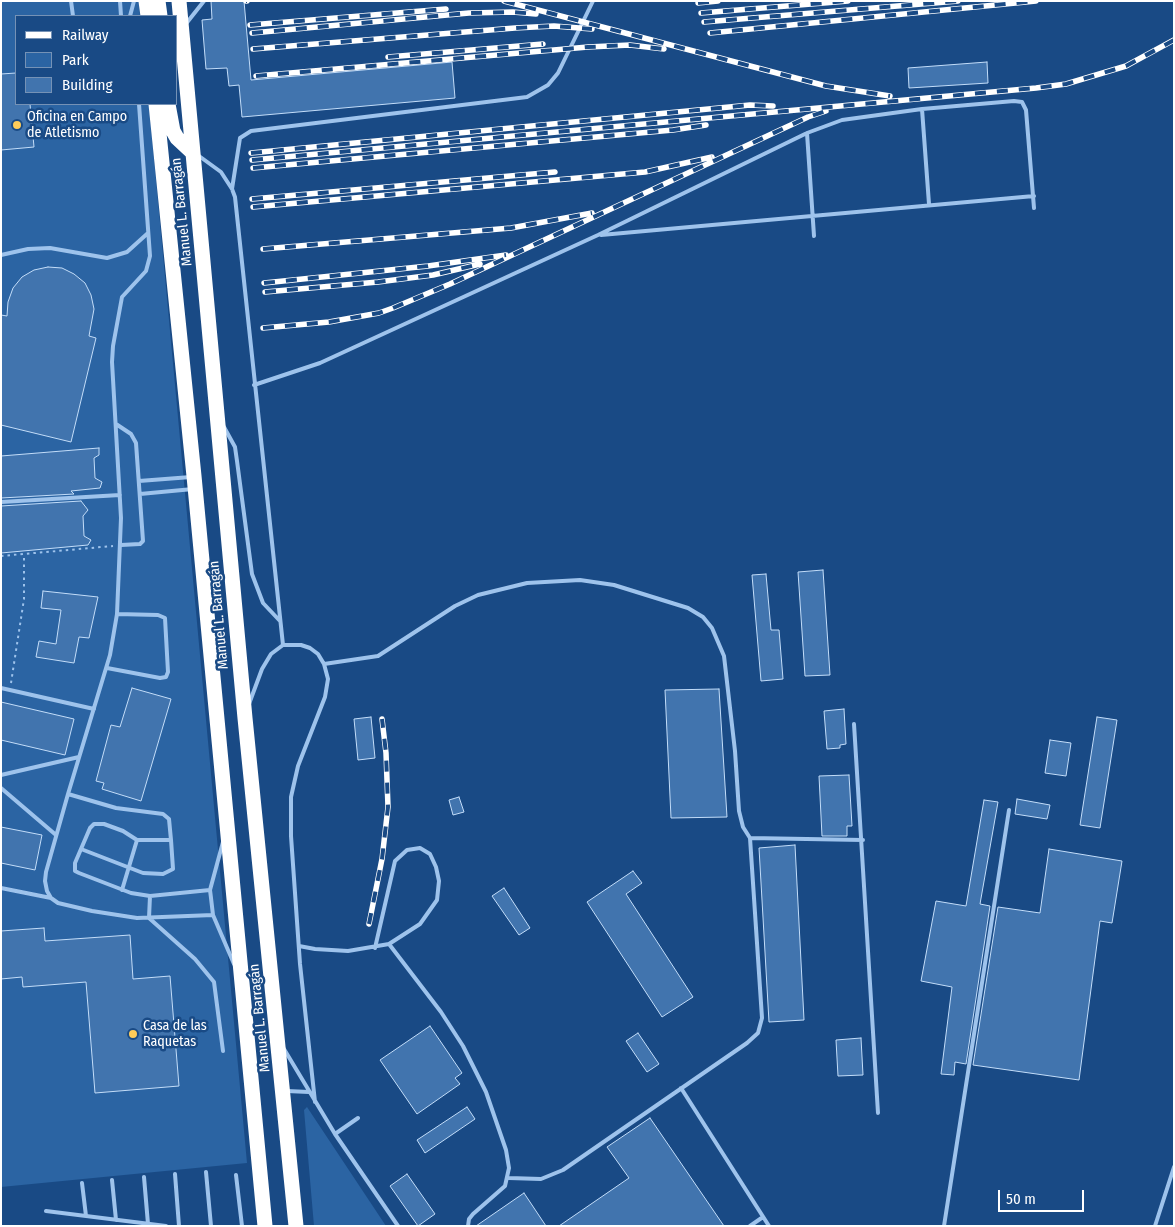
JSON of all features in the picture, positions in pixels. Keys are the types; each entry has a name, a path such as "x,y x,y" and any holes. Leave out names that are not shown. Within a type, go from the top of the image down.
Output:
{"highway":[{"path":"146,1 148,15"},
{"path":"158,1 160,15"},
{"name":"Manuel L. Barragán","path":"179,1 245,718 284,1091 296,1226"},
{"name":"Manuel L. Barragán","path":"156,105 265,1226"},
{"path":"168,105 173,131 177,138 192,152"}],"lane":[{"path":"71,1 72,15"},
{"path":"120,1 121,15"},
{"path":"130,15 134,1"},
{"path":"182,29 204,1"},
{"path":"283,645 236,208 232,189 240,138 251,131 527,96 548,85 558,73 593,1"},
{"path":"254,385 320,363 598,235 807,133 855,117 1014,100 1022,102 1026,110 1034,208"},
{"path":"139,105 149,263 146,270 122,296 115,328 112,362 121,545 118,614 107,668 46,872 46,891 58,903 92,911 149,918 213,915"},
{"path":"922,109 929,204"},
{"path":"807,133 814,236"},
{"path":"192,152 221,172 232,189"},
{"path":"598,235 1034,196"},
{"path":"1,255 28,249 50,248 108,258 127,252 148,233"},
{"path":"218,416 235,447 248,558 256,590 263,603 280,621"},
{"path":"116,424 134,438 137,448 143,541 140,544 121,545"},
{"path":"139,481 194,483"},
{"path":"140,494 194,483"},
{"path":"1,502 120,495"},
{"path":"324,664 378,656 455,606 478,596 527,584 580,580 606,584 688,608 703,617 712,628 724,656 735,751 739,811 743,827 750,838 761,1026 758,1033 747,1044 563,1170 541,1179 508,1178"},
{"path":"107,668 160,678 166,677 168,672 165,618 158,615 118,614"},
{"path":"245,718 262,669 271,654 283,645 301,645 310,648 318,654 324,664 328,679 325,697 298,766 291,797 291,836 299,946 315,1102"},
{"path":"1,688 94,709"},
{"path":"854,724 863,840 878,1113"},
{"path":"1,776 79,757"},
{"path":"1,788 56,835"},
{"path":"68,794 116,808 163,814 169,818 173,865 171,871 163,874 150,874 130,869 81,849"},
{"path":"944,1226 1009,810"},
{"path":"171,840 137,840 123,831 104,824 94,824 90,828 75,863 75,871 122,890 150,896 210,890"},
{"path":"226,826 210,890 213,915 240,977"},
{"path":"750,838 863,840"},
{"path":"122,890 130,869 137,840"},
{"path":"299,946 332,951 375,948 389,944 420,924 437,900 439,881 436,867 430,854 420,848 407,850 395,861 375,948"},
{"path":"1,888 51,898"},
{"path":"149,918 150,896"},
{"path":"149,918 195,960 214,982 223,1051"},
{"path":"389,944 442,1012 475,1069 506,1150 509,1161 508,1178 500,1191 469,1219 468,1226"},
{"path":"278,1040 335,1134 398,1226"},
{"path":"681,1088 769,1226"},
{"path":"284,1091 309,1092"},
{"path":"335,1134 358,1118"},
{"path":"1155,1226 1174,1167"},
{"path":"206,1172 211,1226"},
{"path":"175,1174 179,1226"},
{"path":"236,1175 242,1226"},
{"path":"144,1177 148,1224"},
{"path":"112,1180 116,1220"},
{"path":"82,1183 86,1216"},
{"path":"46,1211 166,1226"},
{"path":"750,1226 764,1217"}],"path":[{"path":"1,556 121,545"},
{"path":"9,690 24,599 24,554"}],"green space":[{"path":"1,1 139,1 140,15 15,15 15,105 149,105 247,1163 1,1187"},
{"path":"307,1107 386,1226 314,1226 304,1110"}],"building":[{"path":"211,1 244,1 251,80 452,62 455,98 242,117 239,85 229,86 227,68 206,69 202,20 212,19"},
{"path":"987,62 988,83 909,88 908,68"},
{"name":"Oficina en Campo de Atletismo","path":"15,73 15,105 30,105 34,147 1,150 1,74"},
{"path":"48,267 62,268 74,274 85,283 91,295 94,309 89,336 96,338 71,442 1,425 1,315 7,316 8,302 13,288 22,277 34,270"},
{"path":"99,448 99,455 94,458 95,478 102,482 100,488 71,491 74,494 1,498 1,456"},
{"path":"81,501 88,510 83,516 84,536 91,540 88,545 1,553 1,506"},
{"path":"823,570 830,675 805,676 798,572"},
{"path":"766,574 771,630 779,630 783,679 761,681 752,575"},
{"path":"43,591 98,597 89,638 79,637 74,663 36,657 39,641 56,644 61,610 41,608"},
{"path":"132,688 171,699 141,801 102,789 104,783 96,781 111,725 120,727"},
{"path":"719,689 727,817 671,818 665,690"},
{"path":"1,702 74,719 65,755 1,740"},
{"path":"844,709 846,744 840,745 840,748 827,749 824,711"},
{"path":"371,717 375,758 358,760 354,719"},
{"path":"1097,717 1117,720 1100,828 1080,825"},
{"path":"1050,740 1071,743 1066,776 1045,773"},
{"path":"849,775 852,826 847,826 847,836 822,836 819,776"},
{"path":"459,797 464,812 453,815 449,800"},
{"path":"1017,799 1050,805 1047,819 1015,814"},
{"path":"984,800 998,802 980,904 990,906 966,1064 955,1062 954,1075 941,1074 952,987 921,981 936,901 966,906"},
{"path":"1,827 42,835 35,870 1,863"},
{"path":"795,845 804,1020 769,1022 759,848"},
{"path":"1049,849 1122,861 1112,923 1100,921 1079,1080 973,1065 998,907 1040,913"},
{"path":"633,871 642,883 626,894 693,997 662,1017 587,902"},
{"path":"504,888 530,928 519,935 492,896"},
{"name":"Casa de las Raquetas","path":"44,928 45,941 130,935 133,979 170,976 179,1086 95,1093 86,982 23,987 22,977 1,979 1,931"},
{"path":"430,1026 462,1073 455,1078 460,1084 417,1114 380,1060"},
{"path":"638,1033 659,1064 647,1072 626,1041"},
{"path":"861,1038 863,1075 838,1076 836,1040"},
{"path":"467,1107 475,1119 425,1153 417,1140"},
{"path":"650,1118 724,1226 559,1226 629,1178 607,1147"},
{"path":"407,1174 435,1214 418,1226 390,1186"},
{"path":"524,1193 546,1226 476,1226"}],"railway":[{"path":"504,1 826,86 890,96"},
{"path":"698,3 718,1"},
{"path":"701,13 848,1"},
{"path":"704,22 958,1"},
{"path":"710,33 1036,1"},
{"path":"250,25 446,9"},
{"path":"252,33 469,13 513,12 536,14"},
{"path":"253,49 515,28 554,26 592,29"},
{"path":"252,160 1036,88 1066,84 1126,66 1174,40"},
{"path":"388,57 543,44"},
{"path":"256,76 588,47 630,45 664,49"},
{"path":"251,153 750,105 773,106"},
{"path":"263,328 329,322 379,313 393,308 450,284 808,117 826,111"},
{"path":"253,168 673,130 706,125"},
{"path":"253,207 645,172 712,157"},
{"path":"252,199 555,172"},
{"path":"263,249 511,228 592,213"},
{"path":"264,283 428,266 506,255"},
{"path":"265,292 433,275 480,264"},
{"path":"369,924 382,859 388,807 386,753 382,719"}],"place":[{"name":"Oficina en Campo de Atletismo","path":"17,125"},
{"name":"Casa de las Raquetas","path":"133,1034"}]}
